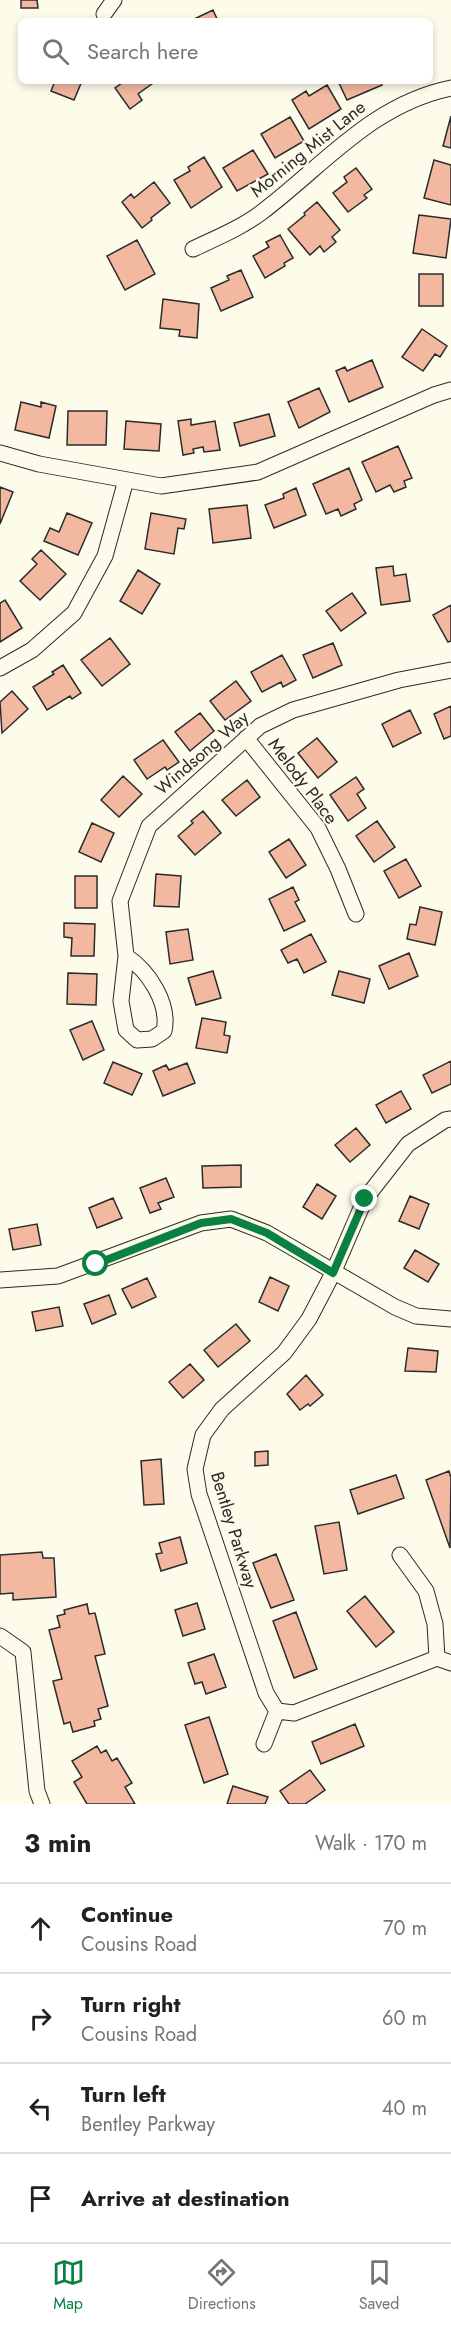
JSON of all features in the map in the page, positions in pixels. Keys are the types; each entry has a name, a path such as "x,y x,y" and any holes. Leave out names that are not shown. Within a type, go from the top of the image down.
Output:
{"street":[{"path":"104,14 114,0"},
{"name":"Morning Mist Lane","path":"193,249 259,214 352,135 372,121 416,98 451,88"},
{"path":"0,453 39,464 161,486 258,472 451,390"},
{"path":"0,668 32,650 74,613 105,556 126,480"},
{"name":"Windsong Way","path":"126,956 136,962 145,974 165,1010 164,1031 152,1040 137,1040 126,1030 121,1001 126,956 120,901 149,826 260,726 293,710 399,680 451,670"},
{"name":"Melody Place","path":"246,738 318,828 356,914"},
{"name":"Bentley Parkway","path":"277,1712 266,1693 199,1494 195,1469 203,1435 222,1409 284,1353 309,1319 333,1273 365,1199 408,1144 451,1119"},
{"path":"0,1280 58,1276 201,1223 231,1219 267,1233 395,1307 416,1316 451,1320"},
{"path":"264,1744 277,1712 294,1713 444,1660 426,1591 400,1555"},
{"path":"0,1636 23,1653 38,1791 42,1804"}],"building":[{"path":"21,0 37,0 38,8 21,8"},
{"path":"213,10 217,18 196,18"},
{"path":"54,84 81,84 74,100 51,91"},
{"path":"121,84 152,84 138,94 142,100 130,109 115,88"},
{"path":"339,84 382,85 347,100"},
{"path":"327,85 341,109 309,129 292,100 306,91 309,96"},
{"path":"451,116 451,148 443,146"},
{"path":"290,117 304,141 275,158 261,134"},
{"path":"253,150 268,174 237,191 223,168"},
{"path":"204,157 222,187 191,208 174,180 190,171 188,167"},
{"path":"434,160 451,165 451,205 424,198"},
{"path":"356,168 372,189 364,195 367,198 348,212 333,193 347,182 344,177"},
{"path":"154,182 170,203 142,228 122,202 131,194 134,198"},
{"path":"317,202 340,230 332,237 336,242 324,252 320,246 310,255 288,229"},
{"path":"419,215 451,219 446,258 413,253"},
{"path":"280,235 293,258 284,263 285,266 265,278 253,256 269,247 266,242"},
{"path":"137,240 155,274 125,290 107,256"},
{"path":"241,270 253,297 221,311 211,288 229,280 227,276"},
{"path":"419,274 443,274 443,306 419,306"},
{"path":"163,299 199,304 197,338 179,336 180,330 160,328"},
{"path":"422,329 447,346 440,357 435,354 423,371 402,357"},
{"path":"372,360 383,387 349,402 336,371 345,367 347,371"},
{"path":"319,388 330,412 299,428 288,402"},
{"path":"21,402 41,407 41,402 56,406 49,438 15,430"},
{"path":"68,411 107,411 106,445 67,445"},
{"path":"269,414 275,436 240,446 234,423"},
{"path":"191,419 191,425 215,421 220,450 204,452 203,447 193,449 194,453 183,455 178,421"},
{"path":"126,421 161,424 159,451 124,449"},
{"path":"398,446 412,478 404,481 406,487 394,492 390,485 376,492 362,462"},
{"path":"349,468 362,500 354,504 356,509 341,516 338,509 326,514 313,484"},
{"path":"0,487 13,492 0,524"},
{"path":"296,488 306,515 274,528 265,505 284,498 283,494"},
{"path":"247,505 251,538 213,543 209,509"},
{"path":"67,513 92,523 78,555 44,541 50,528 59,532"},
{"path":"151,513 186,519 184,529 178,528 174,554 145,549"},
{"path":"41,550 66,574 40,600 20,581 37,564 32,559"},
{"path":"393,566 394,576 406,574 410,601 381,605 376,568"},
{"path":"138,570 160,584 142,614 120,601"},
{"path":"352,593 366,613 341,631 326,611"},
{"path":"5,600 22,628 0,642 0,603"},
{"path":"451,605 451,641 448,642 433,615"},
{"path":"110,638 130,664 102,686 81,660"},
{"path":"333,643 342,665 313,678 303,655"},
{"path":"282,655 296,680 283,687 281,682 262,692 251,672"},
{"path":"63,665 81,693 72,699 70,696 47,710 33,687 54,674 52,672"},
{"path":"236,681 251,701 225,720 210,701"},
{"path":"12,691 28,709 2,733 0,702"},
{"path":"451,706 451,736 444,739 434,714"},
{"path":"410,710 421,733 393,747 382,724"},
{"path":"200,713 214,731 190,751 175,732"},
{"path":"317,738 337,762 318,778 298,753"},
{"path":"163,740 179,762 167,770 165,767 147,779 134,760"},
{"path":"123,776 142,794 119,817 101,800"},
{"path":"356,777 364,789 357,794 366,808 348,821 330,795"},
{"path":"247,780 260,797 236,816 222,800"},
{"path":"203,811 221,833 195,855 178,836"},
{"path":"377,821 395,847 374,862 356,836"},
{"path":"92,823 114,833 101,862 79,852"},
{"path":"289,839 306,865 286,878 269,852"},
{"path":"406,859 421,886 399,898 384,871"},
{"path":"156,874 181,876 179,907 154,906"},
{"path":"75,876 97,876 97,908 75,908"},
{"path":"293,887 299,900 295,902 305,921 284,931 269,899"},
{"path":"420,907 442,912 435,945 407,939 410,924 416,925"},
{"path":"64,923 95,924 94,956 71,956 72,938 64,937"},
{"path":"188,929 193,960 170,964 166,932"},
{"path":"311,934 326,962 304,973 297,959 288,963 281,950"},
{"path":"409,953 418,976 389,989 379,966"},
{"path":"213,971 221,998 196,1005 188,978"},
{"path":"339,971 370,979 364,1003 332,995"},
{"path":"68,973 97,974 96,1005 67,1004"},
{"path":"202,1018 226,1022 224,1035 230,1036 227,1053 196,1048"},
{"path":"92,1021 104,1050 83,1060 70,1030"},
{"path":"451,1061 451,1084 432,1093 423,1075"},
{"path":"113,1062 142,1074 132,1095 104,1083"},
{"path":"187,1063 195,1083 163,1096 153,1071 166,1065 169,1070"},
{"path":"401,1091 411,1109 386,1123 376,1105"},
{"path":"356,1128 370,1145 350,1162 335,1145"},
{"path":"241,1165 241,1187 203,1188 202,1166"},
{"path":"166,1178 174,1197 158,1203 161,1209 150,1213 140,1188"},
{"path":"317,1184 336,1196 322,1219 303,1207"},
{"path":"410,1196 429,1204 419,1229 399,1221"},
{"path":"113,1198 122,1218 97,1228 89,1208"},
{"path":"37,1224 41,1245 13,1250 9,1229"},
{"path":"415,1250 439,1264 428,1282 404,1268"},
{"path":"270,1277 289,1286 278,1311 259,1302"},
{"path":"147,1278 156,1297 132,1308 122,1289"},
{"path":"109,1295 116,1314 92,1324 84,1304"},
{"path":"59,1307 63,1326 36,1331 32,1312"},
{"path":"236,1324 250,1341 218,1367 204,1350"},
{"path":"408,1348 438,1351 436,1372 405,1371"},
{"path":"190,1364 204,1380 183,1398 169,1382"},
{"path":"306,1375 323,1395 310,1406 308,1404 300,1410 287,1394"},
{"path":"268,1451 268,1465 255,1466 255,1452"},
{"path":"161,1459 164,1504 144,1505 141,1461"},
{"path":"449,1471 451,1478 450,1548 426,1480"},
{"path":"396,1475 404,1498 358,1514 350,1490"},
{"path":"339,1522 347,1570 324,1574 315,1526"},
{"path":"180,1537 187,1563 161,1571 156,1554 162,1553 159,1543"},
{"path":"42,1552 43,1558 54,1558 56,1597 13,1600 13,1593 0,1594 0,1555"},
{"path":"276,1554 294,1600 271,1608 253,1563"},
{"path":"365,1596 394,1632 376,1647 347,1611"},
{"path":"197,1603 205,1629 183,1636 175,1610"},
{"path":"87,1604 89,1614 95,1613 105,1654 95,1656 108,1706 98,1709 101,1719 94,1721 95,1726 73,1732 70,1722 64,1724 53,1681 62,1679 49,1630 60,1627 57,1616 65,1614 64,1610"},
{"path":"296,1612 317,1669 294,1678 273,1621"},
{"path":"214,1654 226,1687 206,1694 202,1682 195,1684 188,1663"},
{"path":"209,1717 228,1774 204,1783 185,1725"},
{"path":"355,1724 364,1746 321,1764 312,1742"},
{"path":"97,1746 101,1753 106,1750 112,1761 117,1758 132,1783 125,1787 135,1804 87,1804 74,1782 82,1777 72,1761"},
{"path":"310,1770 325,1790 305,1804 289,1804 280,1791"},
{"path":"233,1786 268,1797 265,1804 227,1804"}],"route":[{"path":"96,1264 201,1223 231,1219 267,1233 333,1273 365,1199"}]}
